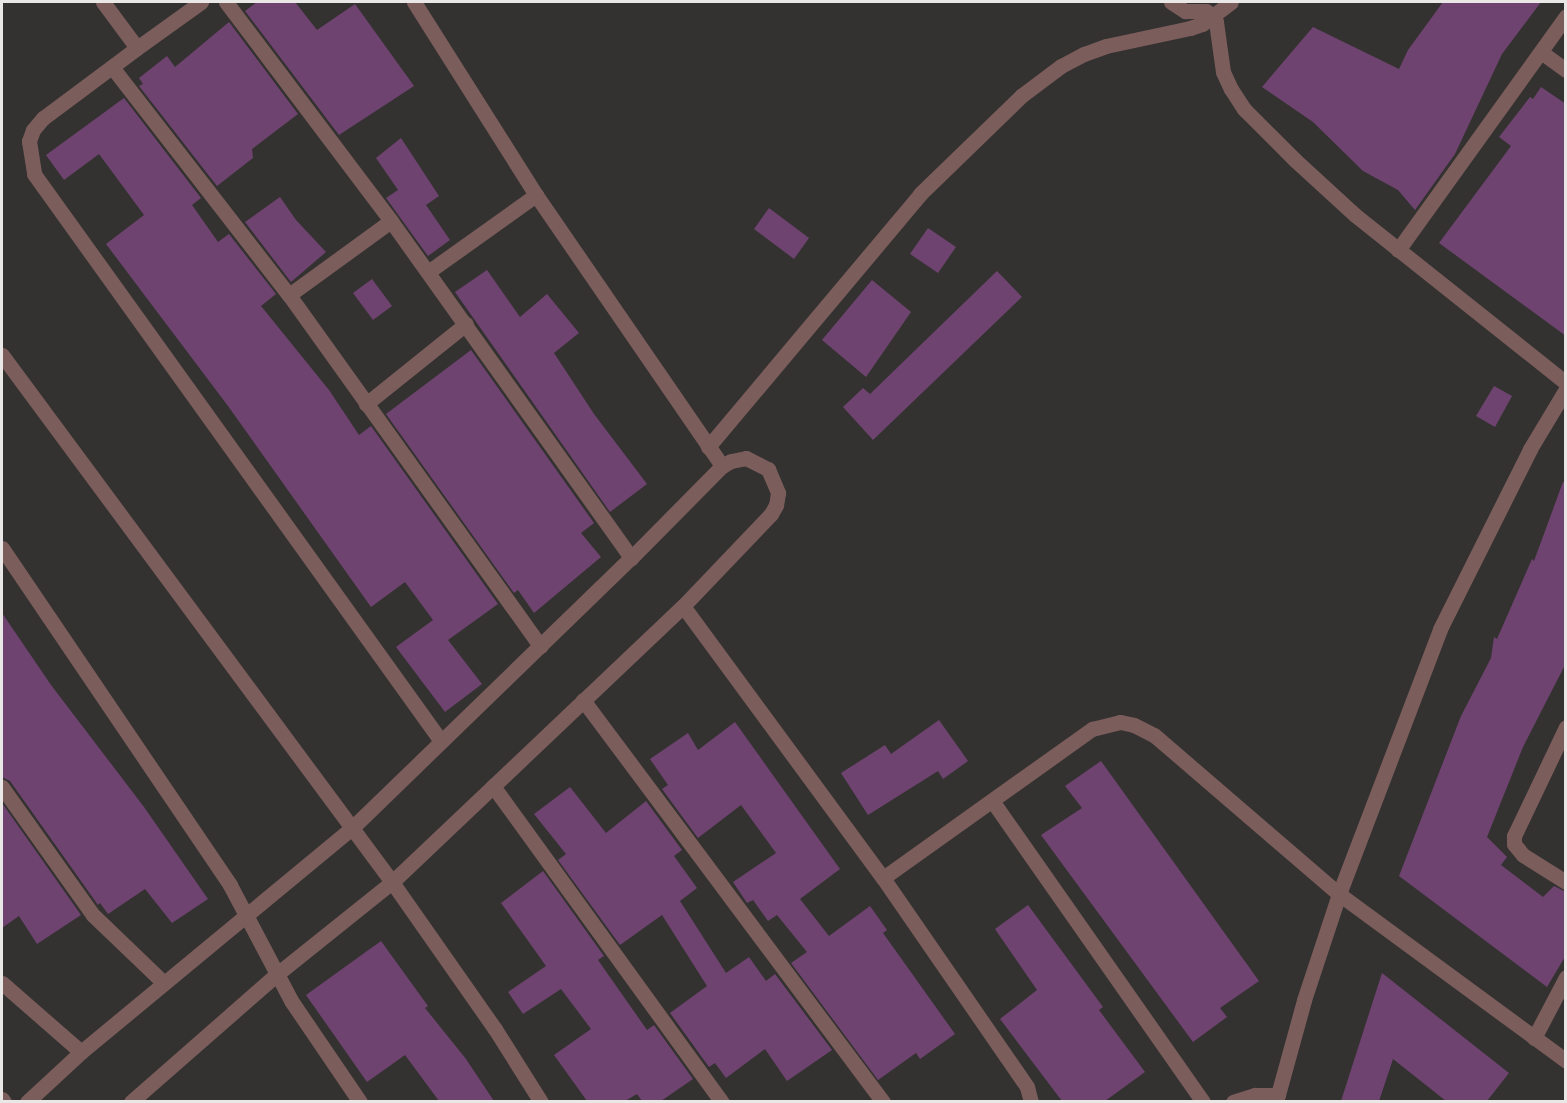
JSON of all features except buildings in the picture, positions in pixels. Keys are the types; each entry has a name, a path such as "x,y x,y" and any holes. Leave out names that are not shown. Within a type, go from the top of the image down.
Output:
{"street":[{"path":"103,2 137,48"},
{"path":"201,2 43,118 33,130 28,141 34,174 441,741"},
{"path":"226,2 391,221 631,558"},
{"path":"414,2 536,195 722,466"},
{"path":"1171,2 1185,11 1206,11 1213,16 1216,22 1223,72 1244,109 1355,215 1566,382"},
{"path":"708,447 920,194 1021,96 1061,66 1084,54 1106,46 1190,28 1213,16 1231,2"},
{"path":"1398,250 1566,16"},
{"path":"1541,52 1566,70"},
{"path":"112,67 289,295 540,646"},
{"path":"428,272 536,195"},
{"path":"289,295 391,221"},
{"path":"366,404 466,324"},
{"path":"2,355 353,827 495,1029 541,1101"},
{"path":"1233,1101 1255,1095 1277,1098 1304,1000 1339,894 1440,629 1530,449 1566,389"},
{"path":"27,1101 81,1052 353,827 631,558 722,466 730,461 746,458 759,463 768,470 775,481 778,493 776,505 771,514 683,606 392,882 277,974 130,1101"},
{"path":"2,548 230,885 292,1002 360,1101"},
{"path":"683,606 883,878 1028,1087 1030,1101"},
{"path":"583,700 883,1101"},
{"path":"883,878 993,802 1092,729 1120,722 1134,725 1154,735 1339,894 1566,1061"},
{"path":"1566,727 1514,836 1514,844 1523,855 1566,882"},
{"path":"493,786 722,1101"},
{"path":"2,787 93,915 164,983"},
{"path":"993,802 1203,1101"},
{"path":"1534,1038 1566,977"},
{"path":"2,983 81,1052"}]}
